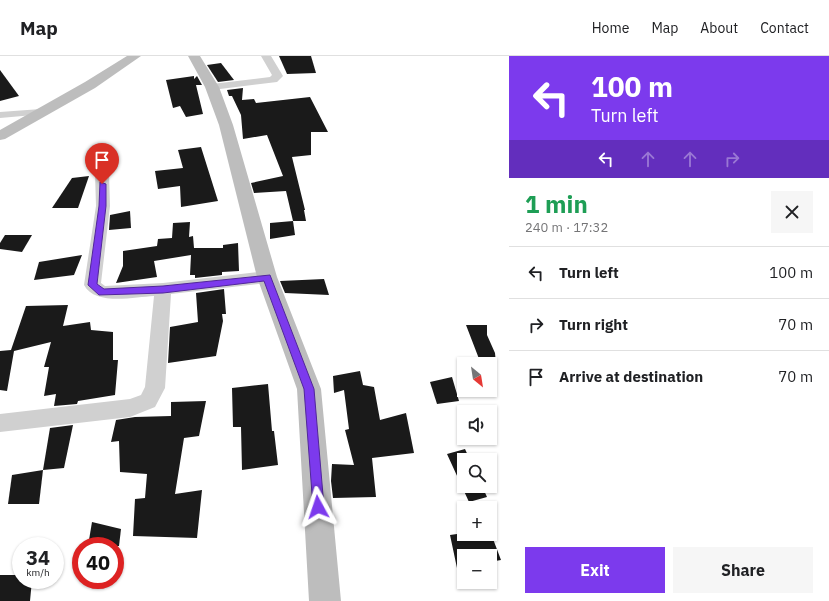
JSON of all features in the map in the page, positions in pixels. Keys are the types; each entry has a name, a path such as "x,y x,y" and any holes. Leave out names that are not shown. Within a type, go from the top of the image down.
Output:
{"street":[{"path":"0,136 90,85 135,56"},
{"path":"194,56 212,87 226,125 267,277 309,389 325,601"},
{"path":"212,87 273,80 278,76 266,56"},
{"path":"0,115 41,112"},
{"path":"102,173 103,206 92,285 102,292 163,289 267,277"},
{"path":"0,423 130,408 148,401 155,388 163,289"}],"building":[{"path":"279,56 311,56 316,73 287,74"},
{"path":"221,63 234,80 218,82 207,65"},
{"path":"0,70 19,96 0,101"},
{"path":"194,76 194,79 197,76 202,85 196,85 203,114 186,117 180,106 173,108 166,80"},
{"path":"243,88 242,100 254,99 256,103 310,97 328,132 311,132 311,155 292,157 305,210 306,221 293,221 286,191 254,193 251,183 283,176 267,135 243,139 241,115 232,96 229,96 227,90"},
{"path":"201,147 218,201 181,207 180,186 158,189 155,171 183,168 178,150"},
{"path":"89,176 78,208 52,208 72,178"},
{"path":"130,211 131,228 109,230 110,215"},
{"path":"293,221 295,235 270,239 270,223"},
{"path":"190,222 189,237 193,236 194,248 223,248 223,245 238,243 239,271 222,272 222,275 195,278 195,275 190,275 191,255 154,261 157,277 116,283 123,266 123,251 157,246 158,239 172,238 173,223"},
{"path":"5,235 32,235 22,252 0,249 0,243"},
{"path":"82,255 74,275 34,280 39,262"},
{"path":"324,279 329,295 285,293 280,281"},
{"path":"224,289 226,314 222,314 223,321 216,356 168,363 170,327 198,322 196,293"},
{"path":"68,305 63,326 90,322 91,330 113,332 113,360 118,360 115,395 78,401 77,404 54,406 56,394 44,396 49,367 44,367 51,342 14,351 7,391 0,390 0,351 11,350 26,306"},
{"path":"466,325 487,325 487,335 495,357 478,357"},
{"path":"360,371 363,385 374,387 380,420 406,413 414,453 372,458 376,497 333,498 331,481 332,464 354,465 345,430 349,429 344,390 334,393 333,376"},
{"path":"452,377 459,401 437,404 430,382"},
{"path":"268,384 272,431 274,431 278,465 242,470 241,427 233,427 232,388"},
{"path":"206,401 199,436 184,438 175,494 202,490 197,538 133,536 135,499 145,498 147,474 120,472 119,441 111,442 116,420 135,417 171,416 171,402"},
{"path":"73,425 64,468 43,470 50,428"},
{"path":"465,449 467,453 457,453 457,476 447,454"},
{"path":"43,470 39,504 8,504 12,475"},
{"path":"465,493 485,493 487,497 473,501 469,501"},
{"path":"92,522 121,529 120,537 90,537"},
{"path":"457,534 457,541 494,541 497,549 457,549 457,568 450,535"},
{"path":"497,549 501,560 497,561"},
{"path":"0,575 12,575 12,589 31,589 30,601 0,601"}],"route":[{"path":"102,184 103,206 92,285 102,292 163,289 267,277 309,389 318,507"}]}
